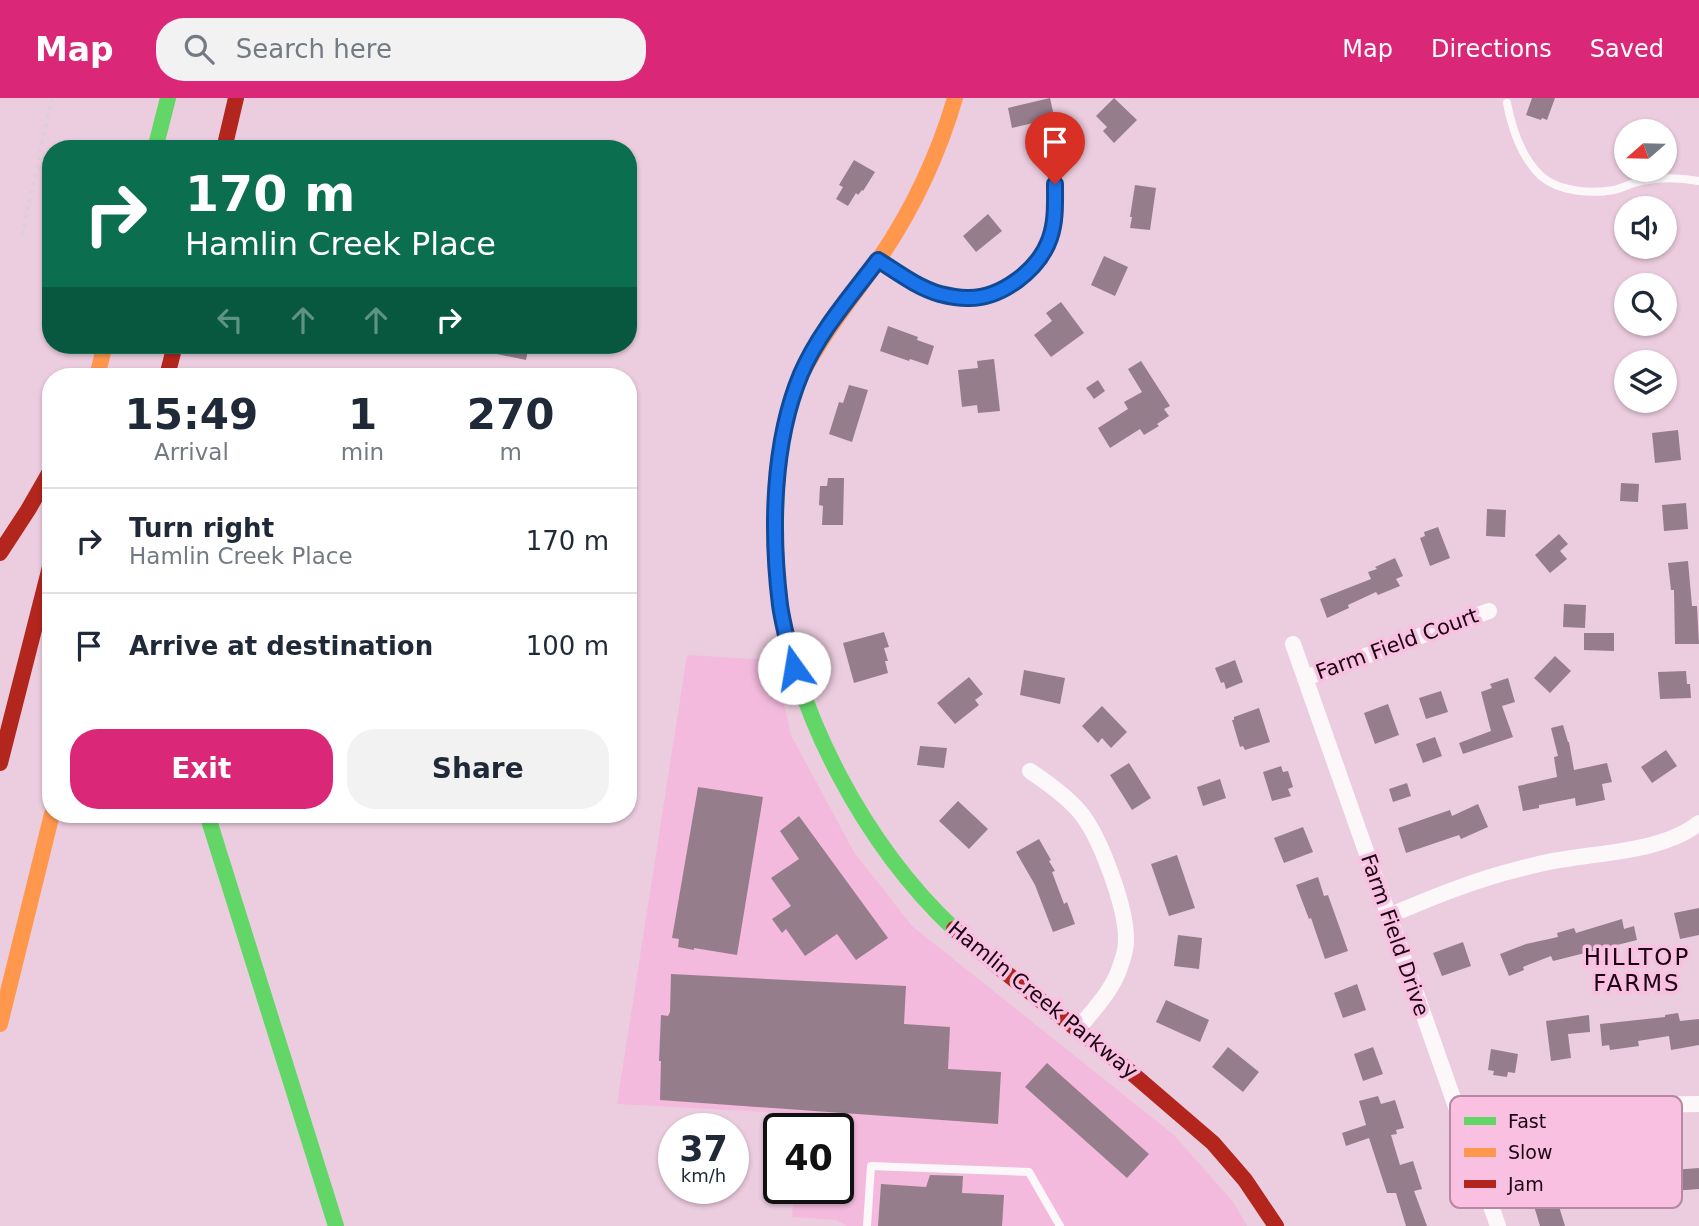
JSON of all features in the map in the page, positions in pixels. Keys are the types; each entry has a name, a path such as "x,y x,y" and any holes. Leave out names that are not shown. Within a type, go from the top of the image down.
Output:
{"main road":[{"path":"157,140 168,98"},
{"path":"225,140 236,98"},
{"name":"Hamlin Creek Parkway","path":"955,98 933,161 914,203 878,260 820,338 802,372 788,408 780,448 775,545 780,607 794,668 812,717 848,791 883,848 908,881 969,944 1139,1077 1218,1148 1256,1193 1276,1226"},
{"path":"0,553 42,486"},
{"path":"0,762 42,598"},
{"path":"0,1024 50,823"},
{"path":"210,823 336,1226"}],"street":[{"path":"878,260 912,281 939,293 968,298 996,293 1018,279 1038,261 1051,238 1056,211 1055,184"},
{"name":"Farm Field Court","path":"1305,677 1489,611"},
{"name":"Farm Field Drive","path":"1293,644 1453,1096"},
{"path":"1030,771 1058,790 1081,814 1097,842 1124,916 1126,943 1119,971 1078,1029"},
{"path":"1388,916 1436,896 1518,869 1649,845 1676,836 1699,824"},
{"name":"Farm Field Drive","path":"1492,1208 1498,1226"}],"lane":[{"path":"1507,103 1517,138 1528,159 1542,177 1552,182 1570,189 1592,192 1615,190 1657,178 1699,181"},
{"path":"867,1226 871,1166 1029,1171 1060,1226"}],"path":[{"path":"43,140 52,98"},
{"path":"22,235 42,144"}],"shaded area":[{"path":"687,655 774,660 791,735 854,852 912,926 1174,1135 1234,1203 1247,1226 847,1226 836,1220 792,1217 793,1204 854,1204 854,1113 781,1113 617,1104"}],"building":[{"path":"1050,98 1054,116 1012,128 1008,108"},
{"path":"1114,98 1137,120 1114,143 1103,131 1107,127 1096,116"},
{"path":"1532,98 1555,98 1547,120 1526,115"},
{"path":"854,160 875,172 863,191 858,195 856,193 848,206 836,199 843,187 839,185"},
{"path":"1135,185 1156,188 1150,230 1130,228"},
{"path":"988,214 1002,231 976,252 963,236"},
{"path":"1104,256 1128,267 1115,296 1091,285"},
{"path":"1061,302 1084,333 1051,357 1034,335 1052,321 1046,313"},
{"path":"888,326 934,346 928,365 880,351"},
{"path":"497,354 527,354 526,360"},
{"path":"994,359 1000,411 978,413 977,405 962,407 958,370 978,368 977,361"},
{"path":"1141,361 1170,406 1164,409 1169,416 1144,435 1140,429 1110,448 1098,428 1128,409 1124,402 1142,392 1128,369"},
{"path":"1098,380 1105,391 1094,399 1086,388"},
{"path":"849,385 868,390 852,442 829,434 839,402 843,403"},
{"path":"1678,430 1681,460 1655,463 1652,433"},
{"path":"828,478 844,478 843,525 822,525 820,486 827,486"},
{"path":"1621,483 1639,484 1638,502 1620,501"},
{"path":"1686,503 1688,529 1664,531 1662,505"},
{"path":"1487,509 1506,510 1505,537 1486,536"},
{"path":"1438,527 1450,558 1430,566 1420,538 1425,536 1424,532"},
{"path":"1559,534 1568,544 1560,551 1567,559 1550,573 1535,555"},
{"path":"1395,558 1403,576 1396,579 1400,586 1378,595 1376,592 1327,618 1320,599 1371,579 1368,572"},
{"path":"1688,561 1692,606 1697,606 1699,644 1675,644 1674,590 1671,590 1668,563"},
{"path":"1564,604 1586,605 1585,628 1563,627"},
{"path":"884,632 889,647 884,648 888,673 854,683 843,643"},
{"path":"1584,633 1614,633 1614,651 1584,650"},
{"path":"1555,656 1571,671 1550,693 1534,678"},
{"path":"1235,660 1243,682 1226,689 1215,668"},
{"path":"1024,670 1065,678 1060,704 1020,695"},
{"path":"1686,671 1691,698 1660,699 1658,672"},
{"path":"969,677 983,694 975,700 979,705 955,724 937,703"},
{"path":"1508,678 1515,702 1502,706 1513,737 1463,754 1459,743 1491,731 1481,692 1492,688 1490,684"},
{"path":"1441,691 1448,712 1426,719 1419,698"},
{"path":"1388,704 1399,735 1375,744 1364,713"},
{"path":"1102,706 1127,732 1111,748 1102,738 1098,743 1082,726"},
{"path":"1259,708 1270,742 1245,750 1243,746 1240,747 1232,720"},
{"path":"1563,725 1574,770 1607,763 1612,782 1602,784 1605,800 1576,806 1575,798 1523,811 1518,786 1557,777 1554,757 1558,756 1551,728"},
{"path":"1435,737 1442,756 1423,763 1416,744"},
{"path":"920,746 947,748 944,768 917,765"},
{"path":"1666,750 1677,766 1652,783 1641,767"},
{"path":"1129,763 1151,798 1132,810 1110,775"},
{"path":"1281,766 1283,772 1288,771 1293,787 1288,789 1291,796 1272,801 1263,772"},
{"path":"1220,779 1226,798 1203,806 1197,787"},
{"path":"1407,783 1411,796 1393,802 1389,789"},
{"path":"698,787 763,797 737,955 678,947 679,939 672,938"},
{"path":"958,801 988,829 969,849 939,821"},
{"path":"1478,804 1488,827 1461,839 1459,835 1406,853 1398,828 1450,810 1452,816"},
{"path":"799,816 888,938 856,960 837,934 805,956 786,929 782,933 772,919 791,906 771,878 799,859 780,831"},
{"path":"1303,827 1313,852 1284,863 1274,838"},
{"path":"1039,839 1051,860 1049,861 1055,871 1052,872 1064,904 1067,902 1075,924 1053,932 1035,885 1016,852"},
{"path":"1177,855 1195,908 1169,916 1151,864"},
{"path":"1318,877 1324,896 1328,895 1348,951 1325,959 1296,885"},
{"path":"1699,908 1699,935 1680,939 1674,913"},
{"path":"1622,919 1624,929 1634,926 1637,940 1553,961 1551,956 1523,967 1524,970 1509,976 1500,954 1526,944 1558,937 1557,933 1574,928 1576,933"},
{"path":"1178,935 1202,938 1199,969 1174,966"},
{"path":"1463,942 1471,966 1442,976 1433,953"},
{"path":"671,974 906,986 904,1024 950,1027 948,1069 1001,1072 998,1124 660,1100 661,1015 668,1016"},
{"path":"1357,984 1366,1010 1343,1018 1334,993"},
{"path":"1166,1000 1209,1020 1200,1042 1156,1022"},
{"path":"1678,1013 1680,1021 1699,1019 1699,1045 1671,1050 1669,1036 1638,1041 1639,1046 1610,1050 1609,1045 1602,1046 1600,1024 1665,1017"},
{"path":"1589,1015 1590,1032 1568,1034 1571,1058 1551,1061 1546,1021"},
{"path":"1228,1047 1259,1072 1243,1092 1212,1067"},
{"path":"1373,1047 1383,1074 1363,1081 1354,1054"},
{"path":"1491,1049 1518,1054 1515,1073 1508,1072 1507,1077 1493,1075 1494,1071 1488,1070"},
{"path":"1047,1063 1149,1154 1127,1178 1025,1087"},
{"path":"1378,1096 1381,1104 1395,1100 1404,1128 1391,1135 1400,1165 1413,1161 1422,1189 1414,1191 1427,1226 1406,1226 1396,1193 1387,1193 1369,1138 1346,1146 1342,1133 1366,1125 1359,1101"},
{"path":"1699,1168 1699,1189 1682,1190 1682,1169"},
{"path":"930,1175 963,1176 962,1193 1004,1195 1002,1226 878,1226 881,1184 926,1187"},
{"path":"1535,1208 1559,1208 1565,1226 1540,1226"}],"traffic: fast":[{"path":"157,140 168,98"},
{"path":"794,390 779,464 776,553 779,595 801,686 818,732 839,776 864,818 892,859 954,929"},
{"path":"210,823 336,1226"}],"traffic: slow":[{"path":"794,390 823,338 903,221 941,141 955,98"},
{"path":"99,368 103,354"},
{"path":"0,1024 50,823"}],"traffic: jam":[{"path":"226,140 236,98"},
{"path":"169,368 173,354"},
{"path":"0,553 42,486"},
{"path":"0,763 42,598"},
{"path":"954,929 1127,1069 1213,1143 1245,1180 1276,1226"}],"district":[{"name":"HILLTOP FARMS","path":"1637,970"}],"route":[{"path":"794,668 780,607 775,545 780,448 788,408 802,372 820,338 878,260 912,281 939,293 968,298 996,293 1018,279 1038,261 1051,238 1056,211 1055,184"}]}
